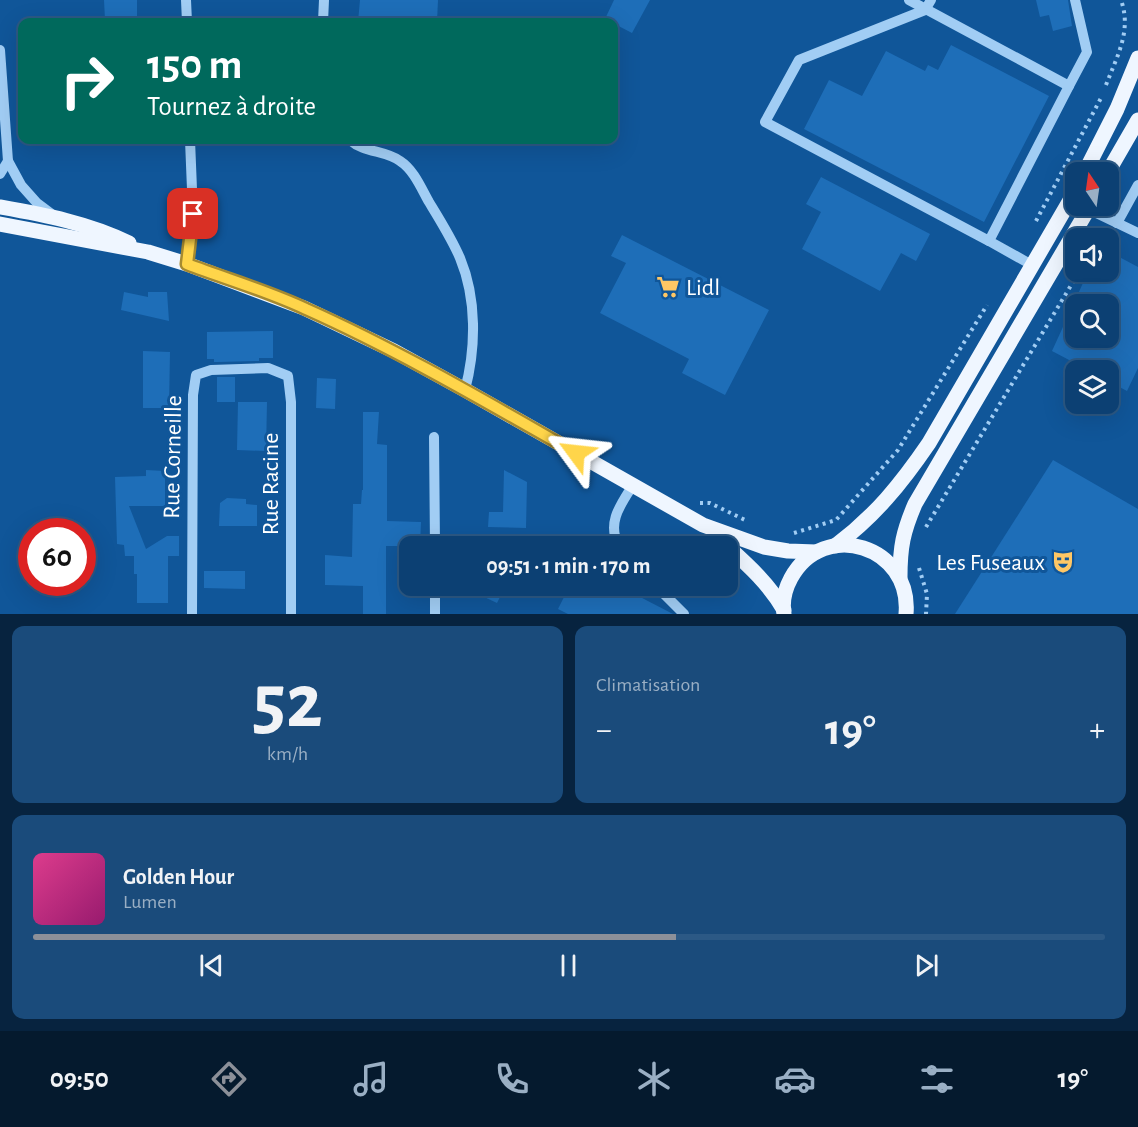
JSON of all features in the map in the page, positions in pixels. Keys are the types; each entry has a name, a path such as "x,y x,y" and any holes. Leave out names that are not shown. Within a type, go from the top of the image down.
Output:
{"main road":[{"path":"1091,162 1113,118 1138,58"},
{"path":"1114,162 1138,120"},
{"path":"0,207 103,230 148,252"},
{"path":"835,546 873,515 903,481 929,443 1065,209"},
{"path":"906,614 905,591 900,577 900,554 904,531 915,504 1084,216"},
{"path":"0,224 148,252 187,264 304,308 394,351 465,390 668,504 703,525 716,536"},
{"path":"703,525 764,547 788,551 816,552 847,545 872,551 883,558 900,577"},
{"path":"784,612 784,596 795,570 816,552"},
{"path":"738,556 774,592 784,612"}],"street":[{"path":"186,0 187,18"},
{"path":"323,18 324,0"},
{"path":"909,0 928,5 1069,86"},
{"path":"989,242 1087,52 1075,0"},
{"path":"928,5 799,60 765,122 1032,266"},
{"path":"0,50 8,161 21,185 37,203 57,218"},
{"path":"187,264 193,214 190,144"},
{"path":"355,144 400,160 413,174 446,229 461,260 469,290 474,334 470,372 465,390"},
{"path":"0,174 8,161"},
{"path":"1117,223 1138,185"},
{"path":"1105,216 1138,233"},
{"name":"Rue Corneille","path":"192,614 193,395 196,375 211,370 268,368"},
{"name":"Rue Racine","path":"268,368 288,376 291,402 291,614"},
{"path":"434,437 435,536"},
{"path":"615,536 616,511 633,485"},
{"path":"435,596 435,614"},
{"path":"666,596 684,614"}],"path":[{"path":"925,528 1072,282"},
{"path":"668,504 710,503 749,522"},
{"path":"788,535 836,520 852,504"},
{"path":"916,561 927,594 926,614"}],"building":[{"path":"104,0 137,0 137,18 105,18"},
{"path":"360,0 438,0 437,18 358,18"},
{"path":"614,0 650,0 632,33 618,26 618,18 605,18"},
{"path":"1036,0 1068,0 1072,26 1053,31 1049,15 1040,17"},
{"path":"951,45 1049,96 984,222 804,129 829,80 862,96 886,51 925,71 928,65 938,70"},
{"path":"821,177 930,234 916,261 901,253 880,291 802,249 821,212 806,204"},
{"name":"Lidl","path":"622,235 769,310 725,395 682,373 689,359 600,313 626,263 611,256"},
{"path":"1119,257 1138,267 1138,368 1127,391 1119,387 1119,360 1069,360 1052,351 1065,322 1065,348 1119,348 1119,294 1078,294 1083,282 1119,282"},
{"path":"124,292 148,297 148,292 167,292 169,321 121,310"},
{"path":"273,331 273,358 259,358 259,361 218,362 214,362 214,359 207,359 207,332"},
{"path":"143,351 170,352 169,408 143,408"},
{"path":"217,377 235,377 235,402 217,402"},
{"path":"317,378 336,379 335,409 316,408"},
{"path":"238,402 267,402 266,451 237,450"},
{"path":"363,412 379,412 377,444 387,445 387,521 421,522 420,536 399,536 399,546 386,546 386,614 363,614 363,586 325,585 325,555 352,557 353,504 361,504"},
{"name":"Les Fuseaux","path":"1053,460 1138,509 1138,614 955,614"},
{"path":"146,470 165,471 165,506 129,506 146,549 167,536 179,536 179,556 168,556 168,603 137,603 137,574 134,574 134,556 125,556 124,545 117,544 115,477 146,476"},
{"path":"504,470 527,482 526,528 488,527 489,512 503,512"},
{"path":"227,498 246,499 246,504 257,505 257,526 219,526 220,503"},
{"path":"204,571 245,571 245,589 204,588"},
{"path":"482,596 500,596 497,603"},
{"path":"564,596 638,596 673,614 568,614 558,609"}],"place":[{"name":"Lidl","path":"668,287"},
{"name":"Les Fuseaux","path":"1063,562"}],"route":[{"path":"193,214 187,264 304,308 376,342 576,453"}]}
